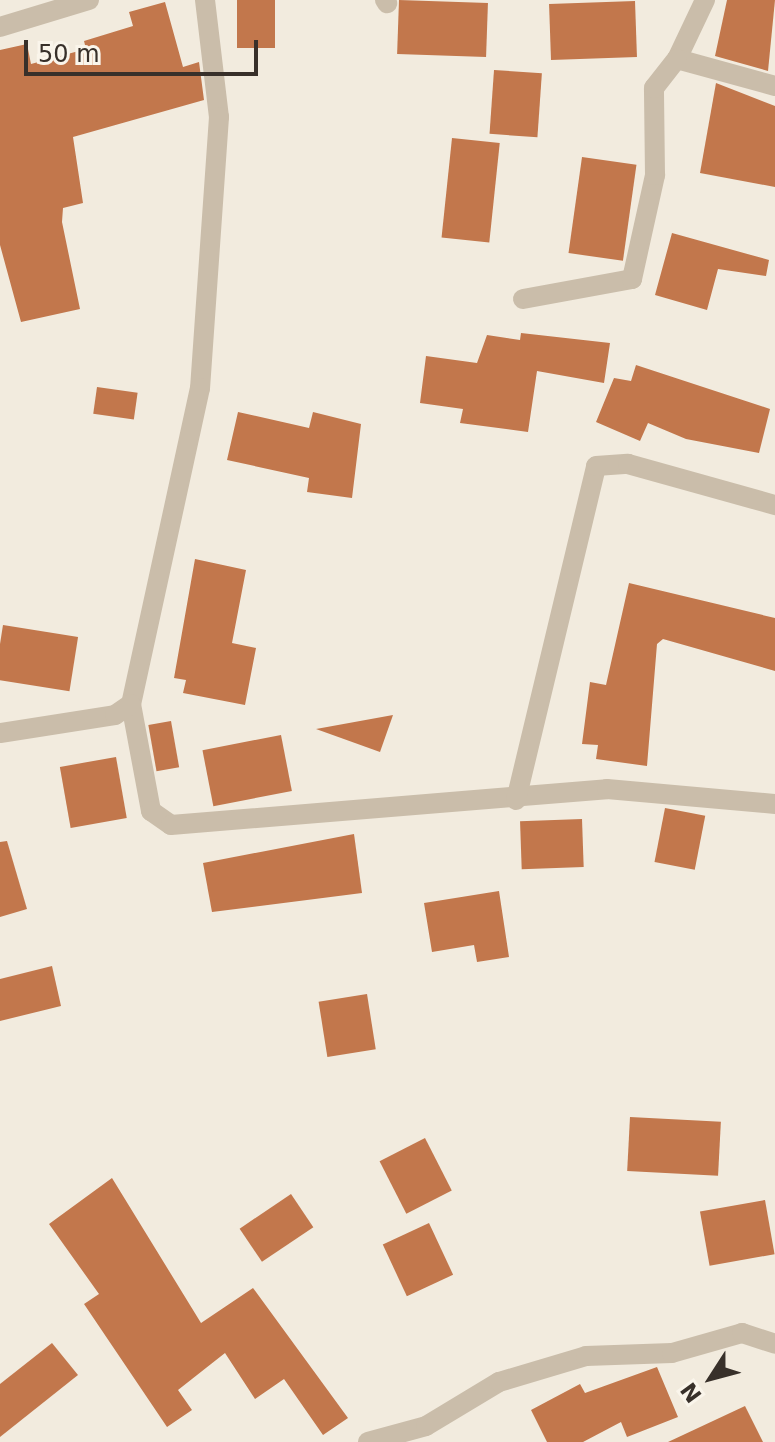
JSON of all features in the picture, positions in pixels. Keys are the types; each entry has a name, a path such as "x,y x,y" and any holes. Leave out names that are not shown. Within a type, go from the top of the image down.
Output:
{"street":[{"path":"0,27 89,0"},
{"path":"205,0 219,117 200,388 131,704 151,811 171,825 516,800 607,789 775,804"},
{"path":"523,299 632,279 655,175 654,88 677,59 705,0"},
{"path":"677,59 775,86"},
{"path":"516,800 596,466 628,464 775,505"},
{"path":"0,733 115,715 131,704"},
{"path":"368,1442 426,1426 499,1382 586,1356 672,1353 742,1333 775,1344"}],"building":[{"path":"237,0 275,0 275,48 237,48"},
{"path":"399,0 488,3 486,57 397,54"},
{"path":"727,0 775,0 768,71 715,56"},
{"path":"635,1 637,57 551,60 549,4"},
{"path":"165,2 183,67 199,62 204,100 73,137 83,203 63,208 62,222 80,309 21,322 0,245 0,50 27,44 31,64 86,49 84,41 133,26 129,12"},
{"path":"494,70 542,73 537,137 490,134"},
{"path":"716,83 775,106 775,187 700,173"},
{"path":"452,138 500,143 489,242 442,237"},
{"path":"582,157 636,165 623,261 569,253"},
{"path":"672,233 769,260 766,276 718,269 707,310 655,295"},
{"path":"521,333 610,343 604,383 537,371 528,432 460,423 463,409 420,403 426,356 477,363 487,335 520,340"},
{"path":"636,365 770,409 759,453 686,439 648,423 640,441 596,422 614,378 631,381"},
{"path":"97,387 138,393 134,419 93,414"},
{"path":"238,412 309,428 313,412 361,424 352,498 307,492 309,478 227,460"},
{"path":"195,559 246,570 232,643 256,648 245,705 183,693 186,680 174,678"},
{"path":"629,583 775,618 775,671 663,639 657,644 647,766 596,759 598,745 582,744 590,682 606,685"},
{"path":"3,625 78,637 69,691 0,680"},
{"path":"393,715 380,752 316,729"},
{"path":"171,721 179,767 157,771 148,725"},
{"path":"281,735 292,791 213,806 202,750"},
{"path":"116,757 127,818 71,828 60,767"},
{"path":"665,808 705,816 695,870 655,862"},
{"path":"582,819 584,867 522,869 520,821"},
{"path":"354,834 362,893 212,912 203,863"},
{"path":"7,841 27,909 0,917 0,842"},
{"path":"499,891 509,957 477,962 474,945 432,952 424,903"},
{"path":"52,966 61,1006 0,1021 0,979"},
{"path":"367,994 376,1049 327,1057 319,1002"},
{"path":"630,1117 721,1122 718,1176 627,1171"},
{"path":"425,1138 452,1191 406,1214 380,1161"},
{"path":"112,1178 201,1323 253,1288 348,1418 323,1435 284,1379 255,1399 225,1353 178,1390 192,1410 167,1427 84,1304 99,1294 49,1224"},
{"path":"291,1194 313,1227 262,1262 240,1229"},
{"path":"765,1200 775,1254 710,1266 700,1211"},
{"path":"429,1223 453,1275 407,1296 383,1245"},
{"path":"52,1343 78,1375 0,1437 0,1384"},
{"path":"657,1367 678,1417 627,1437 621,1422 583,1442 547,1442 531,1410 580,1384 585,1393"},
{"path":"745,1406 763,1442 668,1442"}]}
